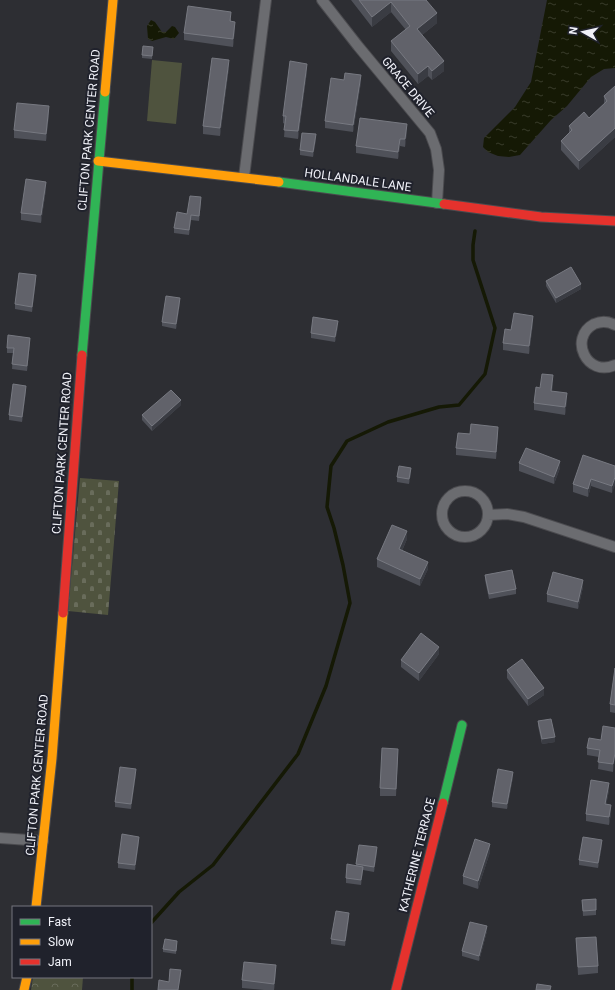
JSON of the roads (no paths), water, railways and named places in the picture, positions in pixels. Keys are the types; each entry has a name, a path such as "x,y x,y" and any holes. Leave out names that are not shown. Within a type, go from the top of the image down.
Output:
{"street":[{"name":"CLIFTON PARK CENTER ROAD","path":"36,906 52,758 81,367 113,0"},
{"path":"244,177 266,0"},
{"name":"GRACE DRIVE","path":"322,0 430,133 436,149 439,170 437,203"},
{"name":"HOLLANDALE LANE","path":"98,161 244,177 541,217 615,221"},
{"path":"615,324 604,322 592,326 587,330 582,342 584,355 593,364 605,368 615,365"},
{"path":"468,491 480,497 487,508 488,515 487,522 480,532 462,538 450,532 446,528 442,516 442,509 449,498 454,494 468,491"},
{"path":"488,515 507,514 524,517 615,547"},
{"name":"KATHERINE TERRACE","path":"396,990 462,725"},
{"path":"0,838 43,841"},
{"path":"24,990 27,978"}],"water":[{"path":"547,0 615,0 615,68 604,69 591,77 567,106 551,120 520,155 509,157 498,156 488,152 483,147 484,138 515,107 531,82"},
{"path":"151,20 155,22 162,32 166,32 172,26 175,27 179,33 174,39 166,37 152,41 148,39 147,26"}],"waterway":[{"path":"152,922 179,892 213,865 298,754 326,686 350,603 343,565 327,507 331,466 347,441 388,422 439,407 459,405 485,374 495,328 473,260 475,231"},
{"path":"132,978 132,990"}]}
